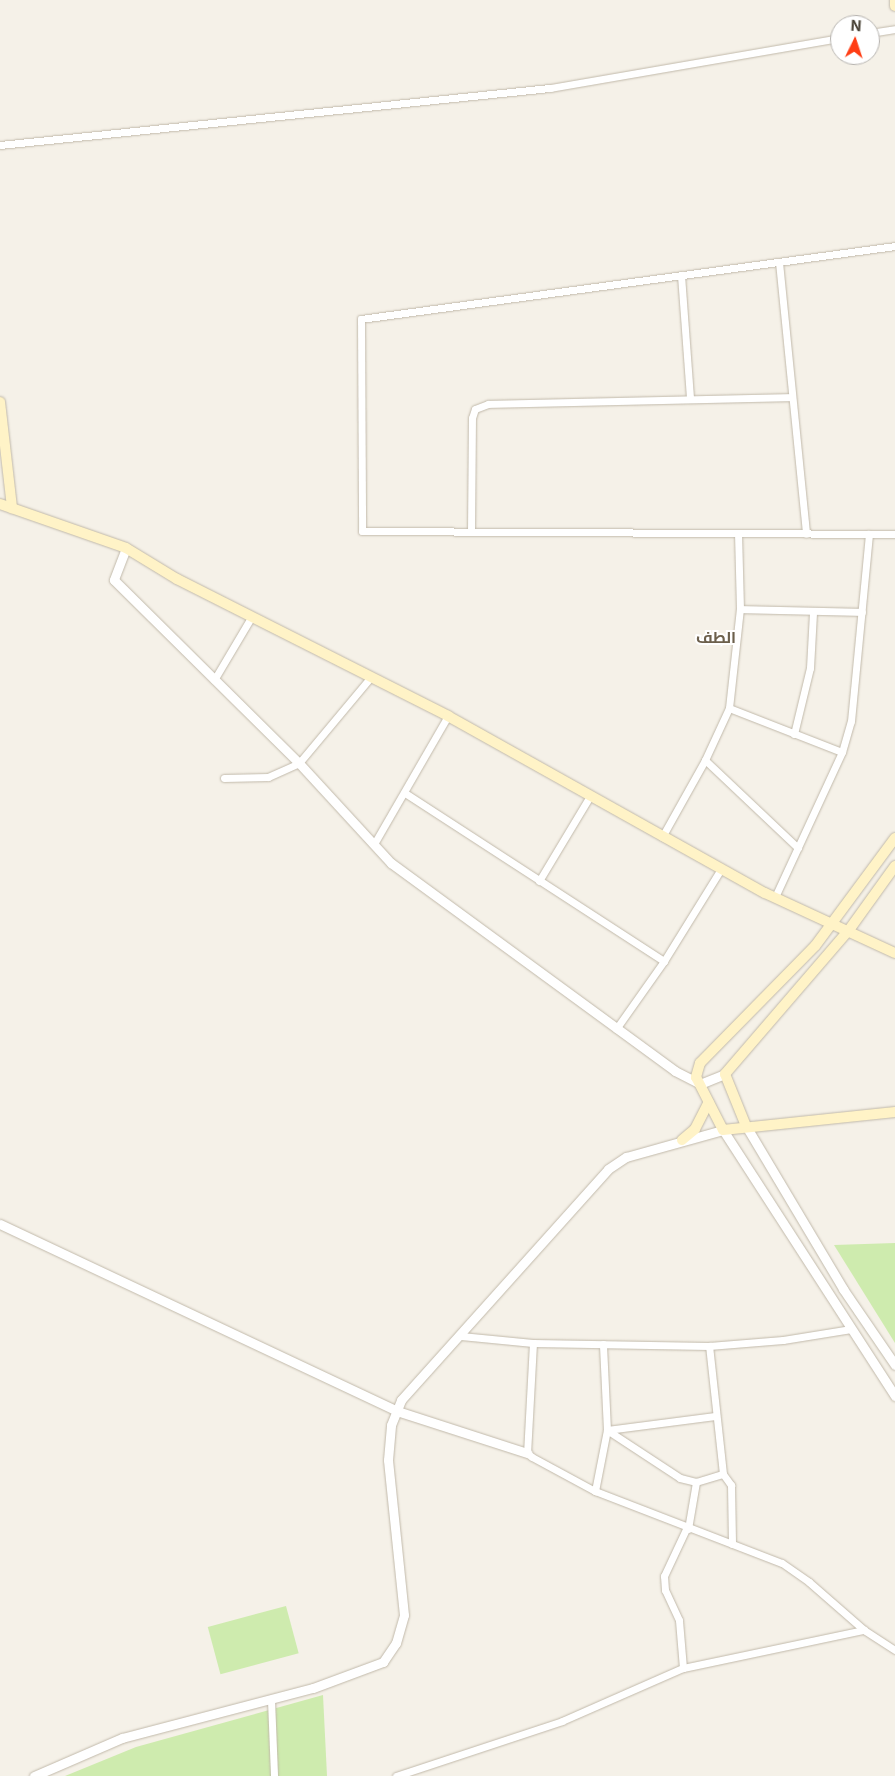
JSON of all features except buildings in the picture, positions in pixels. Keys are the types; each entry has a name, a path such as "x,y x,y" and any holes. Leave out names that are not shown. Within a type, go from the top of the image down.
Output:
{"main road":[{"path":"895,0 895,6"},
{"path":"0,402 12,508"},
{"path":"0,504 126,548 252,616 448,716 721,869 895,953"},
{"path":"895,838 815,946 700,1063 696,1077 723,1130 746,1126 895,1112"},
{"path":"746,1126 725,1074 849,930 895,866"},
{"path":"682,1140 695,1129 709,1102"}],"street":[{"path":"880,31 895,29"},
{"path":"0,145 550,88 830,40"},
{"path":"895,246 360,318 362,530 895,534"},
{"path":"779,262 806,534"},
{"path":"681,275 690,399"},
{"path":"470,531 472,418 475,409 488,404 792,397"},
{"path":"662,837 705,760 729,708 740,608 738,533"},
{"path":"776,897 842,752 851,721 869,534"},
{"path":"126,548 114,580 299,763 391,863 616,1030 700,1084 725,1074"},
{"path":"740,608 813,613 862,612"},
{"path":"794,734 810,668 813,613"},
{"path":"214,680 252,616"},
{"path":"224,778 268,777 299,763 371,677"},
{"path":"729,708 842,752"},
{"path":"374,844 406,793 448,716"},
{"path":"705,760 798,848"},
{"path":"406,793 664,961"},
{"path":"539,881 590,796"},
{"path":"616,1030 664,961 721,869"},
{"path":"746,1126 843,1289 895,1364"},
{"path":"34,1776 122,1738 271,1700 383,1662 396,1643 404,1615 404,1590 388,1460 391,1425 402,1400 608,1169 626,1157 723,1130 895,1396"},
{"path":"0,1224 397,1412 527,1453 595,1491 687,1529 782,1563 864,1630 895,1650"},
{"path":"461,1336 533,1342 709,1346 783,1340 851,1329"},
{"path":"527,1453 533,1342"},
{"path":"595,1491 607,1430 603,1344"},
{"path":"709,1346 715,1416 723,1474 731,1485 732,1544"},
{"path":"607,1430 715,1416"},
{"path":"607,1430 680,1478 696,1482 723,1474"},
{"path":"684,1668 680,1620 664,1590 664,1576 687,1529 696,1482"},
{"path":"396,1776 562,1721 684,1668 864,1630"},
{"path":"271,1700 274,1776"}],"green space":[{"path":"895,1243 895,1343 834,1245"},
{"path":"286,1606 299,1653 220,1674 208,1627"},
{"path":"323,1695 327,1776 65,1776 136,1747"}],"district":[{"name":"الطف","path":"716,637"}]}
